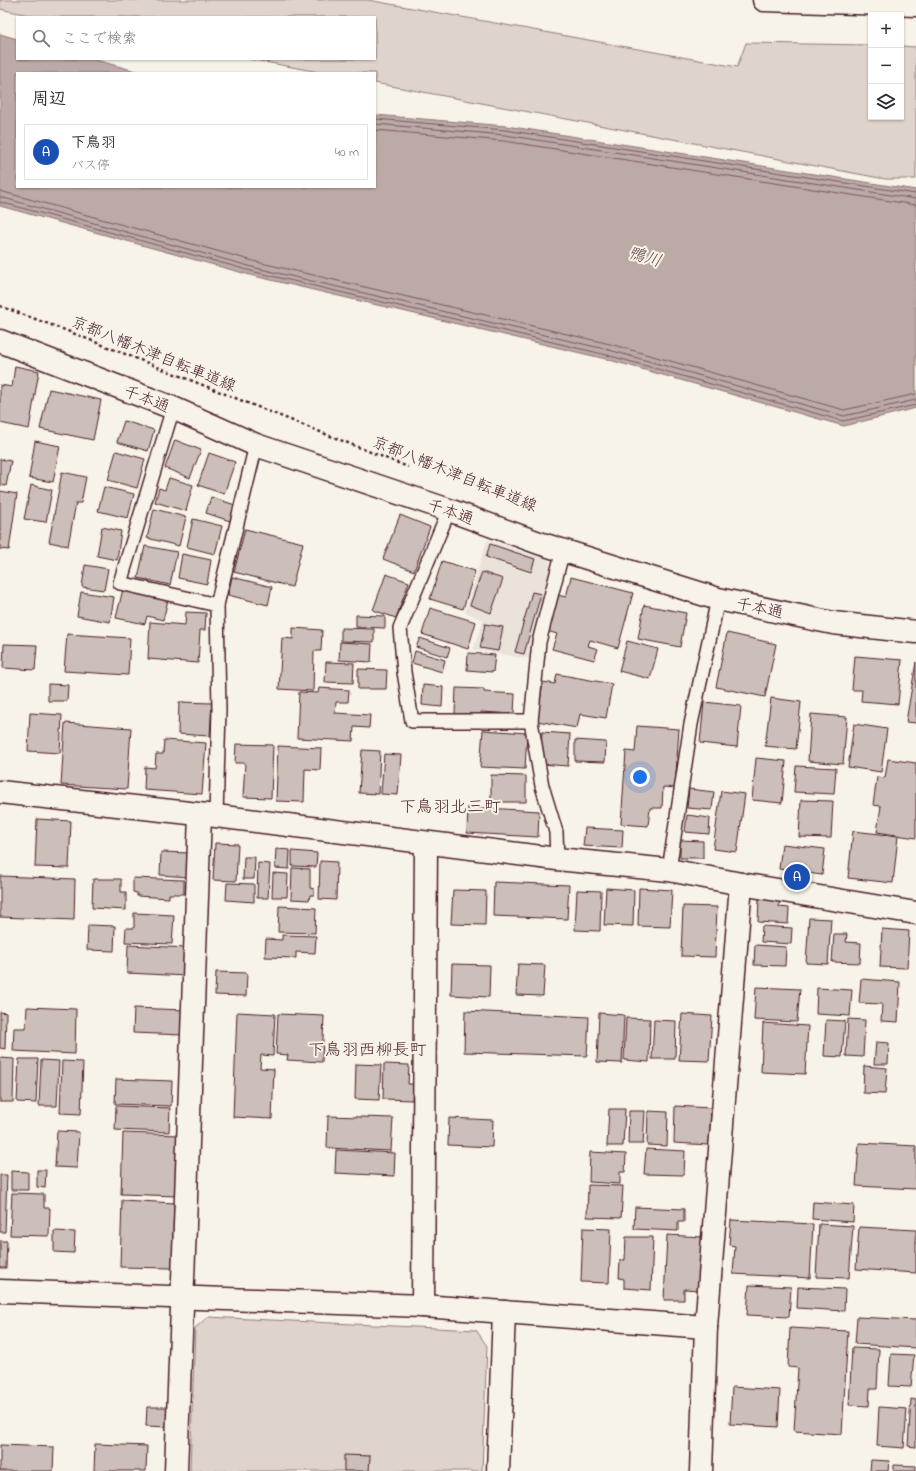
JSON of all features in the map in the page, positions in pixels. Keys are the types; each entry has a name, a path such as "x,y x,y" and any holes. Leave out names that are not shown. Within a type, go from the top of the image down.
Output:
{"street":[{"path":"764,0 916,5"},
{"name":"千本通","path":"0,340 173,408 256,445 449,510 540,543 718,598 833,623 916,632"},
{"path":"0,792 556,859 669,870 742,884 916,913"},
{"path":"176,1471 183,1298 208,816"},
{"path":"423,1306 426,843"},
{"path":"701,1471 706,1327 742,884"},
{"path":"0,1291 423,1306 706,1327"},
{"path":"498,1471 504,1312"}],"lane":[{"path":"173,408 120,583 217,605"},
{"path":"208,816 219,710 217,605 256,445"},
{"path":"449,510 400,628 404,672 412,722 531,722"},
{"path":"556,859 556,832 542,786 531,722 539,642 563,550"},
{"path":"669,870 691,724 718,598"}],"path":[{"name":"京都八幡木津自転車道線","path":"0,306 65,330 410,468"}],"shaded area":[{"path":"0,0 368,0 737,67 746,43 868,45 868,120 904,120 904,46 916,47 916,179 885,179 376,83 376,72 319,72 254,60 376,60 376,16 33,16 0,9"},
{"path":"487,540 548,560 553,575 536,624 531,659 473,650 483,620 465,612"},
{"path":"208,1317 476,1330 487,1346 482,1471 190,1471 195,1328"}],"water":[{"name":"鴨川","path":"0,34 16,39 16,60 96,60 139,72 16,72 16,188 376,188 376,115 506,126 916,190 916,408 844,426 606,359 254,276 0,206"}],"building":[{"path":"15,366 39,371 29,429 0,423 0,385 12,387"},
{"path":"49,389 101,400 93,440 40,429"},
{"path":"124,421 154,430 148,451 117,442"},
{"path":"175,440 201,450 190,478 165,468"},
{"path":"35,441 60,446 53,482 29,478"},
{"path":"116,451 145,459 137,488 108,480"},
{"path":"209,453 235,462 224,494 198,485"},
{"path":"0,459 11,461 6,486 0,485"},
{"path":"62,472 86,477 81,503 76,503 68,546 49,542"},
{"path":"169,478 193,485 186,511 155,502 159,488 165,490"},
{"path":"31,485 52,490 46,522 24,519"},
{"path":"104,487 134,494 128,518 98,511"},
{"path":"0,491 17,494 9,550 0,549"},
{"path":"211,497 235,505 230,521 206,513"},
{"path":"154,509 186,517 179,546 147,538"},
{"path":"400,515 430,527 414,571 383,559"},
{"path":"193,519 222,526 215,554 187,547"},
{"path":"102,527 121,531 117,560 97,556"},
{"path":"245,529 303,543 292,587 234,572"},
{"path":"490,544 535,559 531,572 486,557"},
{"path":"145,546 177,552 170,585 138,578"},
{"path":"182,554 211,560 207,584 178,578"},
{"path":"442,561 475,571 463,609 430,599"},
{"path":"85,565 108,569 104,590 82,587"},
{"path":"482,572 503,579 491,613 470,605"},
{"path":"386,574 409,582 396,618 373,610"},
{"path":"232,577 272,587 268,605 228,595"},
{"path":"571,577 633,593 618,648 590,640 588,646 598,649 594,660 552,649 557,634 547,631 557,595 566,597"},
{"path":"123,589 168,600 163,620 147,616 145,624 116,618"},
{"path":"81,592 114,597 110,622 77,616"},
{"path":"532,592 541,594 524,654 515,652"},
{"path":"644,605 686,613 680,647 638,639"},
{"path":"430,608 476,622 468,649 422,634"},
{"path":"186,612 206,613 205,630 200,630 198,663 148,659 150,622 185,625"},
{"path":"356,615 385,616 385,628 356,627"},
{"path":"485,624 503,627 498,651 480,648"},
{"path":"293,628 322,630 321,651 314,651 313,691 279,689 282,638 293,639"},
{"path":"341,628 374,629 374,642 341,641"},
{"path":"727,633 776,644 765,697 716,687"},
{"path":"67,634 130,638 128,675 64,671"},
{"path":"420,638 450,648 447,657 416,647"},
{"path":"627,641 658,649 650,679 619,671"},
{"path":"340,642 372,644 371,662 339,660"},
{"path":"4,644 37,645 35,670 3,668"},
{"path":"415,651 445,660 442,672 412,663"},
{"path":"468,653 495,655 493,672 467,670"},
{"path":"855,656 902,660 898,704 861,701 862,690 852,690"},
{"path":"326,662 354,663 353,683 325,682"},
{"path":"916,662 916,723 906,722"},
{"path":"358,669 387,670 386,689 358,689"},
{"path":"557,674 612,684 606,718 580,714 577,728 537,721 543,682 555,684"},
{"path":"48,684 68,685 67,701 48,701"},
{"path":"423,685 443,687 442,707 422,705"},
{"path":"319,688 349,690 348,702 336,702 335,713 370,715 369,728 354,727 353,741 297,738 299,692 318,693"},
{"path":"456,688 484,689 484,692 515,694 514,714 481,712 481,716 455,714"},
{"path":"771,698 801,702 796,749 765,746"},
{"path":"179,702 212,703 210,736 178,734"},
{"path":"704,702 741,706 737,747 700,743"},
{"path":"30,713 62,715 60,753 28,751"},
{"path":"811,714 847,717 843,764 808,761"},
{"path":"65,723 131,728 127,789 61,785"},
{"path":"854,724 887,729 881,772 848,767"},
{"path":"637,726 679,729 675,788 663,787 662,808 650,808 648,826 621,824 626,751 635,752"},
{"path":"483,730 527,733 525,769 480,767"},
{"path":"542,732 570,734 568,766 540,764"},
{"path":"164,740 206,743 202,794 144,790 145,767 155,768 156,754 163,754"},
{"path":"575,740 606,742 605,762 575,761"},
{"path":"236,744 273,745 271,798 243,797 245,763 235,763"},
{"path":"278,746 321,748 320,770 305,769 304,802 276,801"},
{"path":"362,750 380,751 378,794 359,793"},
{"path":"384,754 401,755 398,795 381,794"},
{"path":"756,758 786,761 782,803 752,800"},
{"path":"888,759 916,763 916,838 877,832 881,806 873,805 877,777 885,778"},
{"path":"796,766 836,768 834,794 794,792"},
{"path":"491,775 526,776 526,802 491,802"},
{"path":"689,789 714,792 712,810 687,808"},
{"path":"721,791 745,794 737,852 713,849"},
{"path":"801,800 833,801 831,838 799,837"},
{"path":"468,807 539,811 538,837 467,833"},
{"path":"687,815 710,818 709,834 685,832"},
{"path":"37,819 71,821 69,868 35,867"},
{"path":"585,828 623,830 622,848 583,846"},
{"path":"853,831 898,836 893,883 848,878"},
{"path":"680,840 703,841 703,858 680,858"},
{"path":"215,843 238,844 236,881 213,880"},
{"path":"782,844 825,849 822,875 779,869"},
{"path":"276,849 290,850 289,869 275,868"},
{"path":"292,851 317,853 316,867 292,866"},
{"path":"161,852 189,853 189,877 160,875"},
{"path":"244,857 255,857 254,879 243,879"},
{"path":"320,861 337,862 336,900 319,899"},
{"path":"258,863 270,864 268,898 257,898"},
{"path":"292,868 310,869 310,888 314,889 314,895 310,895 309,900 291,899"},
{"path":"273,873 288,874 287,897 272,897"},
{"path":"0,876 75,879 74,920 0,917"},
{"path":"133,878 184,880 184,894 169,894 169,898 137,896 137,893 133,892"},
{"path":"93,879 121,879 121,892 126,892 126,910 92,908"},
{"path":"494,882 569,885 567,919 493,916"},
{"path":"227,883 254,884 254,902 226,900"},
{"path":"606,888 634,890 633,926 604,925"},
{"path":"639,888 672,890 670,927 638,926"},
{"path":"453,890 486,891 485,925 451,924"},
{"path":"577,890 601,891 600,931 575,930"},
{"path":"759,899 780,901 779,907 789,908 788,924 758,922"},
{"path":"279,906 316,908 315,933 278,932"},
{"path":"683,906 717,907 715,957 681,956"},
{"path":"134,913 174,915 172,944 125,942 126,928 134,928"},
{"path":"809,918 831,919 828,964 806,963"},
{"path":"88,925 115,926 114,951 87,950"},
{"path":"762,926 792,928 791,944 761,942"},
{"path":"882,929 909,931 907,968 880,967"},
{"path":"834,934 847,934 846,942 861,943 860,963 832,962"},
{"path":"282,935 316,936 315,953 296,952 296,958 265,957 266,939 282,940"},
{"path":"128,945 188,948 187,976 127,973"},
{"path":"755,945 786,947 785,966 754,965"},
{"path":"452,964 490,965 489,997 451,995"},
{"path":"518,964 545,965 543,996 516,995"},
{"path":"216,972 247,973 246,996 215,995"},
{"path":"861,979 900,982 898,1022 881,1021 882,1004 859,1003"},
{"path":"756,987 800,989 797,1022 754,1020"},
{"path":"817,988 852,990 850,1016 816,1014"},
{"path":"27,1007 76,1009 75,1054 13,1051 14,1028 26,1028"},
{"path":"134,1008 184,1010 183,1035 133,1033"},
{"path":"465,1011 589,1017 587,1056 464,1052"},
{"path":"0,1012 6,1013 5,1049 0,1048"},
{"path":"237,1012 275,1014 273,1056 261,1055 260,1068 274,1069 272,1119 233,1117"},
{"path":"599,1013 624,1015 622,1063 597,1062"},
{"path":"278,1014 324,1016 322,1062 287,1060 288,1055 276,1054"},
{"path":"682,1014 712,1016 709,1061 679,1060"},
{"path":"626,1018 650,1019 649,1062 624,1060"},
{"path":"848,1019 865,1020 863,1057 846,1056"},
{"path":"654,1020 676,1021 675,1059 652,1059"},
{"path":"826,1020 845,1021 842,1057 824,1056"},
{"path":"763,1023 808,1026 805,1074 761,1072"},
{"path":"876,1042 889,1043 888,1064 874,1064"},
{"path":"0,1058 14,1059 13,1102 0,1102"},
{"path":"19,1059 38,1059 36,1103 17,1102"},
{"path":"41,1060 59,1061 57,1106 39,1106"},
{"path":"62,1061 83,1062 81,1114 60,1113"},
{"path":"356,1064 381,1065 379,1100 355,1099"},
{"path":"384,1064 409,1065 408,1084 413,1084 412,1100 383,1099"},
{"path":"864,1066 887,1068 885,1094 863,1093"},
{"path":"116,1079 172,1081 171,1106 115,1104"},
{"path":"116,1106 170,1108 169,1132 115,1130"},
{"path":"675,1106 711,1108 709,1145 674,1143"},
{"path":"609,1109 625,1109 623,1146 607,1146"},
{"path":"629,1111 645,1111 643,1144 628,1144"},
{"path":"648,1111 668,1112 667,1146 647,1145"},
{"path":"328,1116 393,1118 391,1151 327,1148"},
{"path":"449,1118 493,1120 492,1147 448,1145"},
{"path":"57,1131 79,1132 77,1168 55,1167"},
{"path":"123,1133 179,1135 177,1196 121,1194"},
{"path":"859,1143 916,1146 916,1189 856,1186"},
{"path":"646,1149 685,1151 684,1175 644,1174"},
{"path":"336,1150 395,1153 394,1176 335,1173"},
{"path":"590,1152 626,1154 625,1172 620,1172 620,1184 589,1182"},
{"path":"37,1170 46,1170 45,1188 37,1187"},
{"path":"11,1171 28,1172 28,1190 11,1190"},
{"path":"0,1175 7,1175 5,1232 0,1232"},
{"path":"588,1185 623,1186 621,1218 587,1217"},
{"path":"12,1193 44,1194 44,1208 50,1208 49,1236 10,1235"},
{"path":"122,1200 174,1203 172,1268 120,1267"},
{"path":"813,1202 854,1205 853,1222 812,1219"},
{"path":"635,1207 684,1209 684,1222 678,1222 678,1231 634,1229"},
{"path":"731,1220 813,1224 810,1278 733,1274 735,1246 729,1245"},
{"path":"819,1224 853,1226 849,1278 816,1277"},
{"path":"859,1227 916,1230 916,1273 856,1269"},
{"path":"583,1228 611,1229 609,1283 581,1282"},
{"path":"54,1231 75,1232 74,1253 54,1252"},
{"path":"667,1235 702,1237 700,1290 684,1289 684,1300 664,1300"},
{"path":"626,1237 653,1237 651,1290 624,1288 624,1279 619,1278 620,1260 625,1260"},
{"path":"0,1241 7,1241 6,1268 0,1268"},
{"path":"749,1285 791,1287 789,1317 747,1315"},
{"path":"798,1287 845,1289 844,1311 797,1308"},
{"path":"857,1317 916,1320 916,1348 855,1344"},
{"path":"790,1328 848,1331 842,1434 794,1431 798,1368 788,1367"},
{"path":"852,1348 879,1349 877,1389 870,1389 869,1406 849,1405"},
{"path":"891,1354 914,1355 911,1387 889,1386"},
{"path":"732,1387 780,1390 778,1427 730,1424"},
{"path":"911,1399 916,1400 916,1447 908,1446"},
{"path":"147,1407 171,1407 170,1427 146,1426"},
{"path":"879,1407 907,1409 904,1448 877,1446"},
{"path":"95,1444 147,1446 146,1471 94,1471"},
{"path":"0,1445 54,1447 53,1471 0,1471"},
{"path":"344,1455 370,1456 369,1471 344,1471"},
{"path":"871,1460 889,1461 888,1471 870,1471"},
{"path":"894,1465 916,1466 916,1471 894,1471"}],"place":[{"name":"下鳥羽","path":"797,877"}],"district":[{"name":"下鳥羽北三町","path":"450,806"},
{"name":"下鳥羽西柳長町","path":"367,1049"}]}
